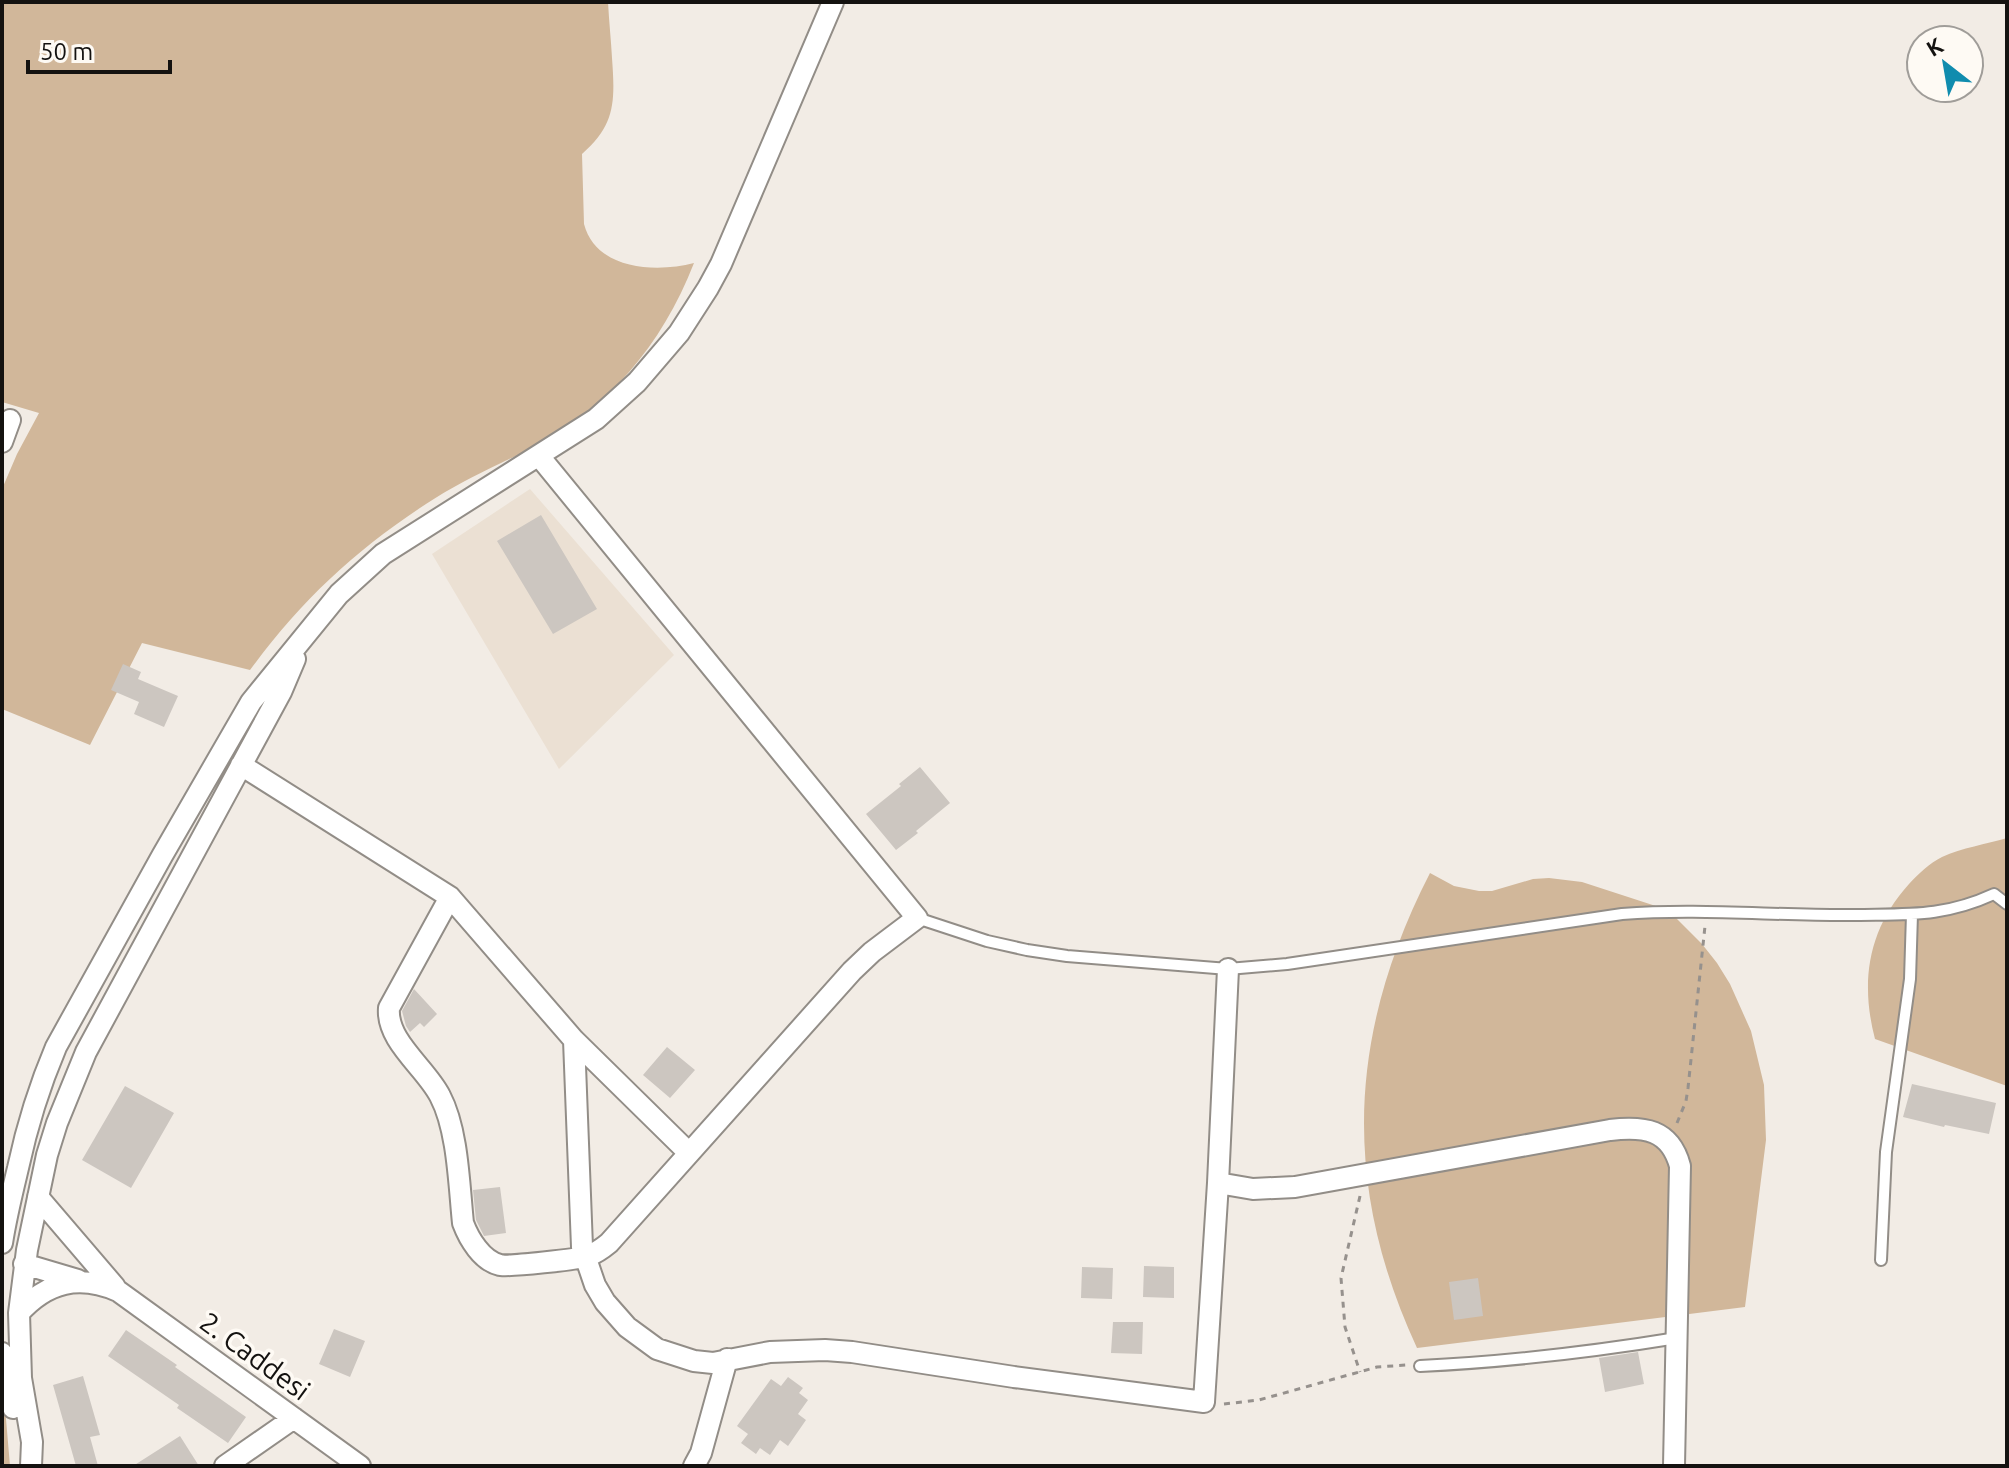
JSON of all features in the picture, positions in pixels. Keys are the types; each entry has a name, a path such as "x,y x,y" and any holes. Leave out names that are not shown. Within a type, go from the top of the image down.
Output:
{"street":[{"path":"2,1243 10,1171 43,1077 71,1018 251,702 339,594 383,554 586,426 621,397 659,358 694,311 721,264 833,2"},
{"path":"2,442 10,420"},
{"path":"450,897 389,1008 388,1017 392,1031 431,1081 445,1105 452,1132 466,1231 483,1254 500,1265 585,1258 618,1235 852,971 917,918 539,456"},
{"path":"29,1466 32,1442 21,1378 19,1313 24,1264 57,1123 86,1052 281,692 303,640"},
{"path":"241,765 450,897 574,1040 689,1153"},
{"path":"574,1040 582,1247 595,1285 605,1302 640,1338 657,1349 694,1361 713,1363 770,1352 852,1352 1204,1402 1228,969"},
{"path":"1218,1183 1274,1189 1610,1130 1641,1129 1659,1134 1678,1156 1680,1166 1674,1466"},
{"path":"38,1197 118,1291"},
{"path":"24,1264 118,1291"},
{"path":"19,1313 48,1289 84,1281"},
{"name":"2. Caddesi","path":"118,1291 360,1466"},
{"path":"2,1356 29,1466"},
{"path":"694,1466 701,1453 727,1359"},
{"path":"225,1466 294,1418"}],"lane":[{"path":"917,918 987,941 1053,954 1228,969 1287,964 1622,914 1661,911 1822,915 1937,913 1994,894 2007,904"},
{"path":"1881,1260 1886,1152 1910,979 1912,914"},
{"path":"1420,1366 1568,1355 1677,1338"}],"path":[{"path":"1666,1140 1675,1128 1686,1101 1707,911"},
{"path":"1360,1372 1345,1327 1341,1278 1365,1175"},
{"path":"1204,1402 1229,1404 1259,1400 1360,1372 1398,1365 1420,1366"}],"shaded area":[{"path":"2,2 608,2 613,99 601,133 582,154 584,224 601,251 614,259 662,268 694,263 666,322 648,348 608,394 584,414 529,450 444,493 375,540 309,600 250,670 142,643 90,745 2,709 2,489 39,413 2,402"},
{"path":"530,489 674,655 559,769 432,554"},
{"path":"2007,838 2007,1086 1875,1039 1870,1018 1868,977 1876,938 1884,919 1895,901 1924,869 1942,857"},
{"path":"1430,873 1454,886 1479,891 1492,891 1533,879 1582,882 1668,910 1717,963 1751,1031 1764,1085 1766,1140 1745,1307 1417,1348 1392,1287 1375,1227 1366,1168 1364,1109 1370,1050 1383,992 1403,933"},
{"path":"2,1372 10,1466 2,1466"}],"building":[{"path":"541,515 597,609 553,634 497,541"},
{"path":"123,664 141,672 138,679 178,696 164,727 134,714 139,702 111,690"},
{"path":"920,767 950,803 896,850 866,814"},
{"path":"414,989 437,1014 424,1027 420,1023 410,1032 402,1011"},
{"path":"667,1047 695,1070 670,1098 643,1075"},
{"path":"1912,1084 1996,1103 1989,1134 1903,1117"},
{"path":"125,1086 174,1113 131,1188 82,1160"},
{"path":"500,1187 506,1233 484,1236 476,1220 473,1190"},
{"path":"1144,1266 1174,1267 1174,1298 1143,1297"},
{"path":"1082,1267 1113,1268 1112,1299 1081,1298"},
{"path":"1478,1278 1483,1316 1454,1320 1449,1282"},
{"path":"1113,1322 1143,1322 1142,1354 1111,1353"},
{"path":"334,1329 365,1341 350,1377 319,1364"},
{"path":"126,1330 246,1417 228,1443 108,1356"},
{"path":"1638,1352 1644,1384 1605,1392 1599,1358"},
{"path":"83,1376 100,1435 90,1437 98,1466 76,1466 53,1385"},
{"path":"788,1377 803,1388 799,1393 808,1400 798,1414 806,1420 788,1446 780,1440 770,1455 760,1448 756,1454 741,1443 748,1434 737,1426 771,1379 781,1386"},
{"path":"180,1436 199,1466 133,1466"}]}
